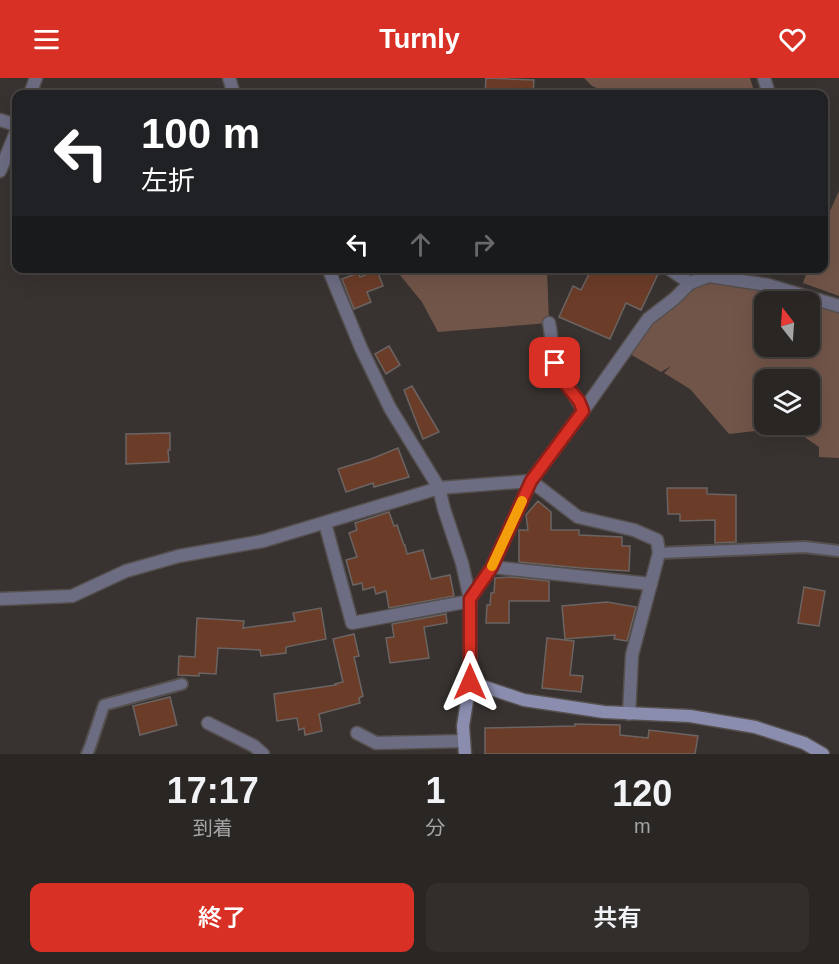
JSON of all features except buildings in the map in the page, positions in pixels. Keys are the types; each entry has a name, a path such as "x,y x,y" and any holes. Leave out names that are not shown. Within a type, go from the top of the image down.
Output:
{"street":[{"path":"0,171 12,142"},
{"path":"330,273 361,348 390,408 439,488 462,563 470,600 470,682 463,726 465,754"},
{"path":"675,273 690,283"},
{"path":"325,523 352,623 470,600 492,567 531,481 648,319 690,283 706,273"},
{"path":"713,273 768,285 839,306"},
{"path":"549,322 555,363 583,411"},
{"path":"0,599 72,596 126,571 179,556 263,541 439,488 531,481 578,518 634,530 657,540 659,553 632,655 630,714"},
{"path":"492,567 651,584"},
{"path":"470,682 524,700 604,712 690,716 755,727 804,743 824,754"},
{"path":"208,723 254,746 263,754"},
{"path":"357,733 376,743 464,741"}],"lane":[{"path":"659,553 805,547 839,551"},
{"path":"87,754 104,705 182,684"}],"shaded area":[{"path":"584,78 750,78 754,90 601,90 592,86"},
{"path":"839,191 839,296 803,283 807,273 828,273 828,215"},
{"path":"398,273 547,273 549,323 438,332 422,302"},
{"path":"709,280 735,283 744,288 760,291 754,291 754,357 820,357 820,302 839,306 839,458 819,457 819,447 802,435 820,435 820,369 754,369 754,431 729,434 690,389 664,373 671,366 661,372 630,354 647,321 685,290"}],"slow traffic":[{"path":"492,566 522,501"}],"route":[{"path":"470,682 470,599 492,567 531,481 583,411 555,363"}]}
